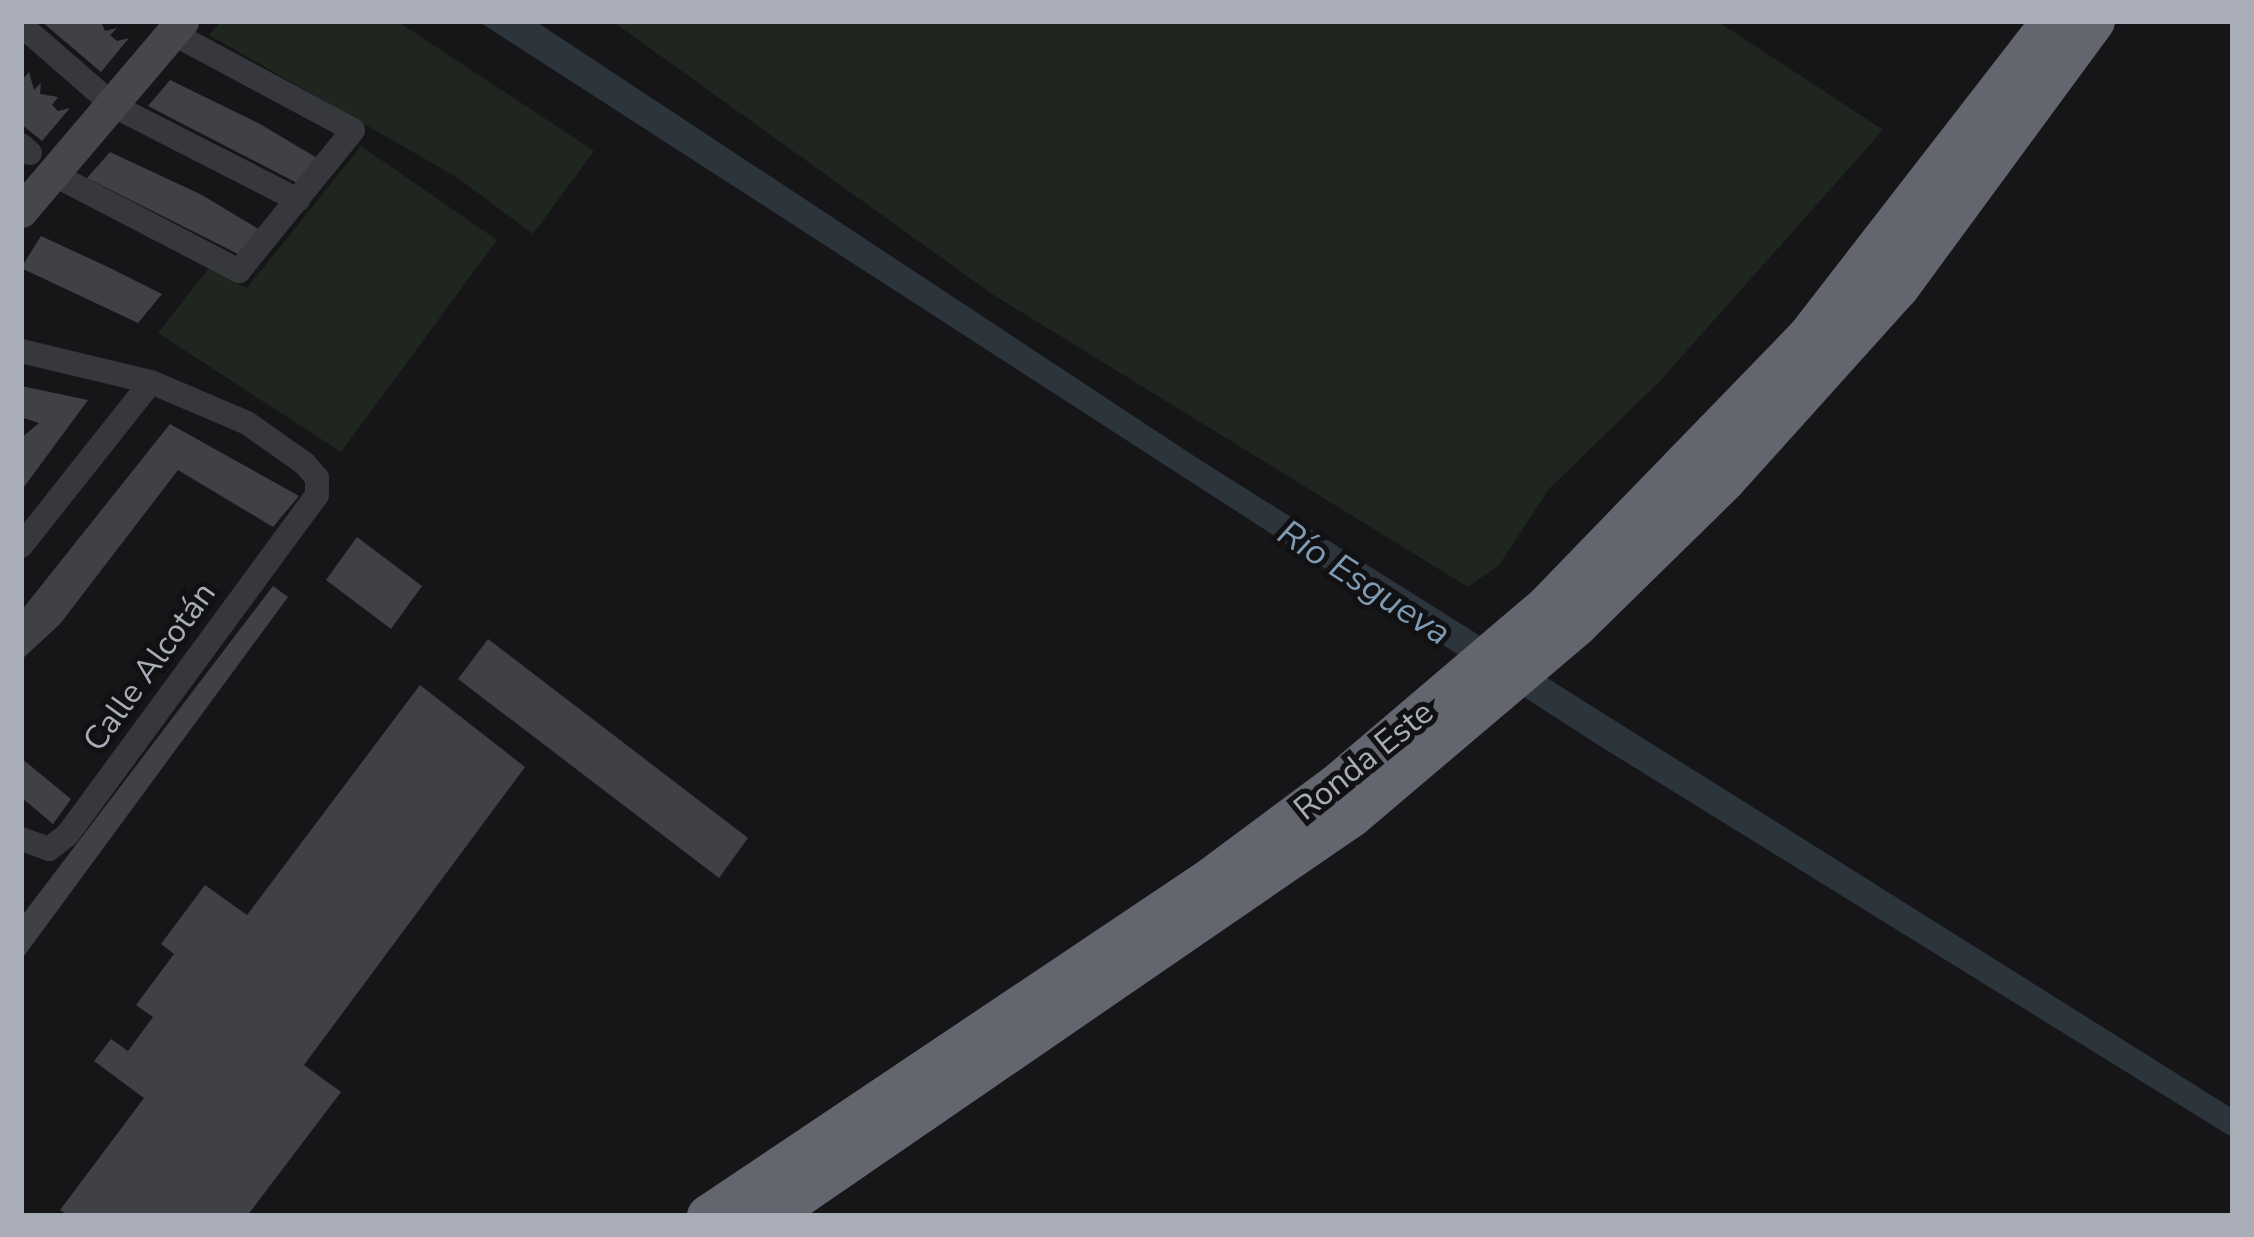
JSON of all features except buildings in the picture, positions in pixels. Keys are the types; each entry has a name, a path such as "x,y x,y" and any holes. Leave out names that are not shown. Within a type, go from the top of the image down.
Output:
{"highway":[{"name":"Ronda Este","path":"1562,616 1807,338 2053,21"},
{"name":"Ronda Este","path":"770,1216 1198,928 1724,481 1898,288 2094,21"},
{"name":"Ronda Este","path":"708,1216 1430,732"}],"street":[{"path":"21,25 116,106 298,200"},
{"path":"21,211 35,157 116,106 177,27 353,130 239,271 35,157"},
{"path":"21,351 151,382 21,546"},
{"name":"Calle Alcotán","path":"21,838 49,849 67,835 317,495 317,478 304,463 247,423 151,382"}],"shaded area":[{"path":"221,21 397,21 594,151 533,234 458,178 209,35"},
{"path":"612,21 1717,21 1883,130 1660,381 1549,489 1499,565 1468,587 992,294"},
{"path":"361,146 497,240 341,452 158,333 209,268 247,288"}],"water":[{"name":"Río Esgueva","path":"478,21 535,21 1197,458 2233,1109 2233,1138 1595,743"}]}
